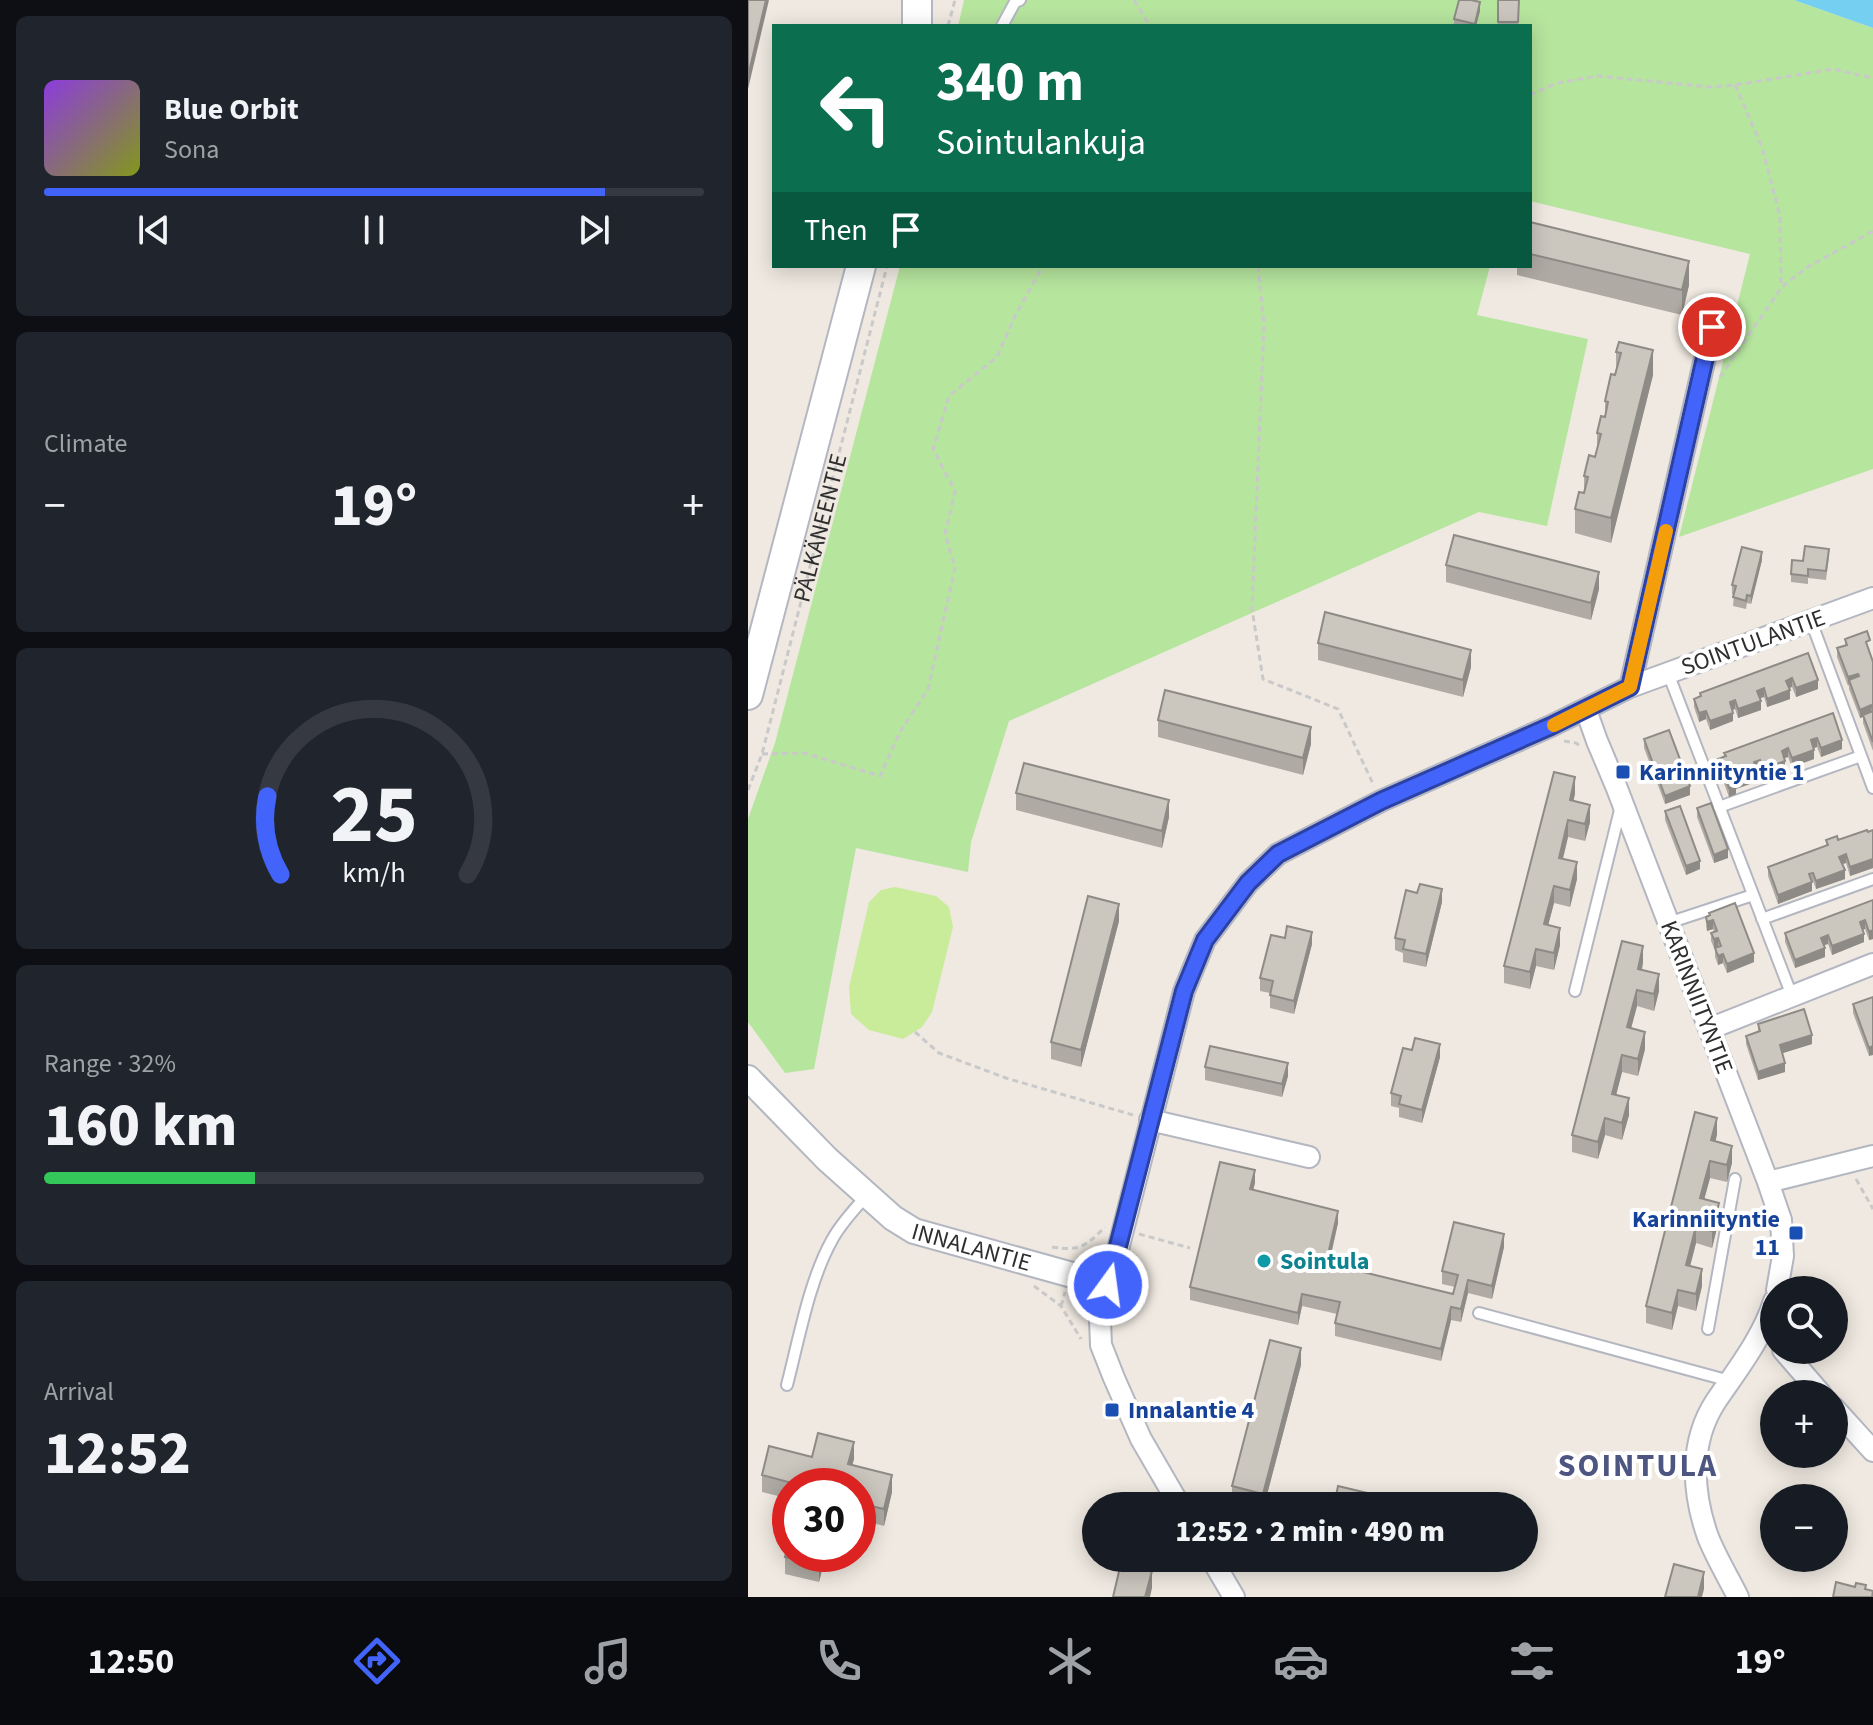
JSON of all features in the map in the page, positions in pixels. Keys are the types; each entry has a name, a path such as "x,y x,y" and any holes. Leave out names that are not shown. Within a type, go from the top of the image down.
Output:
{"main road":[{"path":"917,0 917,24"},
{"name":"PÄLKÄNEENTIE","path":"748,695 860,268"}],"street":[{"path":"1630,687 1712,327"},
{"name":"SOINTULANTIE","path":"1108,1285 1184,991 1205,940 1248,883 1278,854 1381,801 1586,710 1630,687 1873,598"},
{"name":"KARINNIITYNTIE","path":"1586,710 1781,1220 1783,1256 1779,1276"},
{"path":"1709,1029 1873,964"},
{"name":"INNALANTIE","path":"748,1078 827,1159 893,1218 914,1231 1108,1285"},
{"path":"1150,1120 1309,1157"},
{"path":"1768,1182 1873,1156"},
{"path":"1108,1285 1100,1320 1101,1345 1141,1439 1172,1492"},
{"path":"1738,1597 1709,1539 1696,1483 1696,1459 1702,1426 1730,1381 1760,1344"},
{"path":"1795,1364 1809,1380"},
{"path":"1848,1423 1873,1451"},
{"path":"1219,1572 1234,1597"}],"lane":[{"path":"1003,24 1015,2 1020,0"},
{"path":"1811,621 1873,788"},
{"path":"1668,673 1792,996"},
{"path":"1719,807 1861,756"},
{"path":"1575,991 1622,802"},
{"path":"1762,919 1873,879"},
{"path":"1668,923 1753,895"},
{"path":"1708,1329 1735,1179"},
{"path":"787,1385 823,1258 841,1225 867,1195"},
{"path":"1479,1313 1730,1381"}],"path":[{"path":"949,24 955,0"},
{"path":"1134,0 1149,24"},
{"path":"1532,94 1557,83 1598,76 1710,87 1833,69 1873,78"},
{"path":"1735,85 1762,147 1780,216 1781,288"},
{"path":"1719,380 1781,288 1806,268 1873,231"},
{"name":"PÄLKÄNEENTIE","path":"748,790 762,754 886,268"},
{"path":"762,754 804,753 880,776 900,732 928,689 955,568 945,534 955,491 933,449 949,396 997,357 1042,268"},
{"path":"1258,268 1264,325 1252,609 1263,679 1338,709 1381,801"},
{"path":"1556,739 1576,743 1582,748 1597,741"},
{"path":"915,1032 939,1053 965,1063 1150,1120"},
{"path":"1846,1162 1873,1209"},
{"path":"1135,1233 1190,1248"},
{"path":"1034,1285 1061,1306 1083,1342"}],"green space":[{"path":"964,0 1794,0 1873,28 1873,469 1679,537 1750,254 1532,201 1532,24 958,24"},
{"path":"899,268 1489,268 1477,315 1588,339 1547,526 1479,512 1009,721 971,842 968,872 856,848 814,1069 785,1073 748,1022 748,819 775,743"},
{"path":"895,887 936,896 949,907 953,927 932,1012 922,1027 903,1039 869,1030 851,1014 849,987 869,902 881,890"}],"water":[{"path":"1794,0 1873,0 1873,28"}],"building":[{"path":"748,0 766,0 748,76"},
{"path":"1459,0 1480,2 1475,24 1454,19"},
{"path":"1498,0 1519,0 1518,22 1498,22"},
{"path":"1532,222 1689,261 1682,290 1532,254"},
{"path":"1619,342 1653,350 1611,518 1575,509 1579,492 1584,493 1589,455 1595,457 1601,434 1597,433 1601,416 1605,417 1611,374 1615,375 1621,353 1616,352"},
{"path":"1454,535 1599,572 1591,603 1446,565"},
{"path":"1805,546 1829,549 1826,571 1808,569 1808,576 1791,574 1792,560 1803,561"},
{"path":"1742,547 1762,552 1751,596 1747,595 1746,601 1733,597 1736,586 1732,585"},
{"path":"1325,612 1471,650 1463,680 1318,643"},
{"path":"1867,631 1870,640 1866,642 1873,662 1873,710 1871,705 1860,710 1849,680 1859,676 1848,677 1837,648 1847,645 1845,639"},
{"path":"1808,653 1818,680 1796,688 1792,678 1786,681 1790,690 1767,699 1764,688 1757,691 1761,701 1738,709 1735,700 1730,702 1733,713 1710,721 1706,711 1699,713 1694,699 1701,696 1700,693"},
{"path":"1165,690 1311,727 1303,758 1158,720"},
{"path":"1873,711 1873,742 1863,715"},
{"path":"1833,713 1842,740 1821,748 1817,738 1811,740 1814,750 1792,758 1788,748 1782,751 1785,761 1763,769 1760,760 1754,762 1758,773 1735,781 1736,786 1729,788 1718,759 1726,756 1724,753"},
{"path":"1669,730 1690,786 1665,796 1644,739"},
{"path":"1024,763 1169,800 1162,831 1016,793"},
{"path":"1554,772 1575,777 1570,800 1590,805 1585,824 1568,820 1559,858 1577,862 1570,890 1554,886 1544,924 1560,928 1554,953 1536,949 1530,972 1504,966"},
{"path":"1711,803 1728,849 1714,855 1697,808"},
{"path":"1680,806 1700,861 1686,866 1665,811"},
{"path":"1873,830 1873,859 1850,867 1846,854 1839,857 1845,870 1816,881 1813,873 1809,874 1812,882 1778,895 1768,867 1828,845 1826,840 1837,836 1838,840"},
{"path":"1420,884 1442,889 1426,954 1403,949 1405,940 1395,938 1406,890 1417,893"},
{"path":"1088,896 1119,904 1081,1050 1051,1042"},
{"path":"1873,900 1873,930 1869,932 1865,920 1860,922 1864,934 1832,946 1828,935 1821,938 1825,948 1795,960 1785,933"},
{"path":"1735,903 1754,953 1727,964 1723,954 1718,956 1715,948 1721,946 1718,938 1714,939 1711,933 1717,931 1713,920 1707,922 1706,917"},
{"path":"1287,926 1312,932 1294,1001 1270,995 1273,981 1260,978 1271,935 1285,938"},
{"path":"1622,941 1643,946 1638,969 1659,974 1654,994 1637,990 1627,1027 1645,1032 1638,1059 1622,1055 1612,1094 1629,1098 1622,1123 1605,1118 1598,1142 1572,1135"},
{"path":"1873,997 1873,1046 1869,1048 1853,1004"},
{"path":"1804,1009 1812,1035 1780,1045 1785,1063 1758,1072 1746,1036 1760,1031 1758,1024"},
{"path":"1415,1038 1440,1044 1422,1110 1399,1104 1401,1096 1391,1093 1403,1048 1412,1050"},
{"path":"1210,1046 1288,1063 1282,1084 1205,1067"},
{"path":"1695,1112 1717,1118 1711,1140 1732,1146 1727,1165 1710,1161 1700,1198 1719,1203 1712,1231 1696,1226 1686,1265 1702,1269 1696,1294 1678,1290 1672,1313 1646,1306"},
{"name":"Sointula","path":"1220,1162 1255,1170 1250,1189 1338,1211 1326,1263 1453,1294 1458,1275 1442,1271 1454,1222 1504,1234 1492,1286 1468,1280 1461,1309 1451,1307 1441,1349 1335,1323 1340,1302 1302,1294 1298,1313 1190,1287"},
{"path":"1270,1340 1301,1348 1264,1492 1232,1486"},
{"path":"818,1433 854,1442 848,1464 864,1468 772,1468 772,1478 762,1475 769,1446 812,1457"},
{"path":"876,1471 892,1475 884,1509 876,1507"},
{"path":"1338,1486 1363,1492 1337,1492"},
{"path":"1674,1564 1704,1572 1698,1597 1665,1597"},
{"path":"1119,1572 1152,1572 1145,1597 1113,1597"},
{"path":"1836,1582 1855,1587 1856,1583 1866,1585 1865,1589 1873,1591 1872,1597 1833,1597"}],"slow traffic":[{"path":"1554,725 1630,687 1666,531"}],"place":[{"name":"Karinniityntie 1","path":"1623,772"},
{"name":"Karinniityntie 11","path":"1796,1233"},
{"name":"Sointula","path":"1264,1261"},
{"name":"Innalantie 4","path":"1112,1410"}],"district":[{"name":"SOINTULA","path":"1638,1465"}],"route":[{"path":"1108,1285 1184,991 1205,940 1248,883 1278,854 1381,801 1551,726 1630,687 1712,327"}]}
